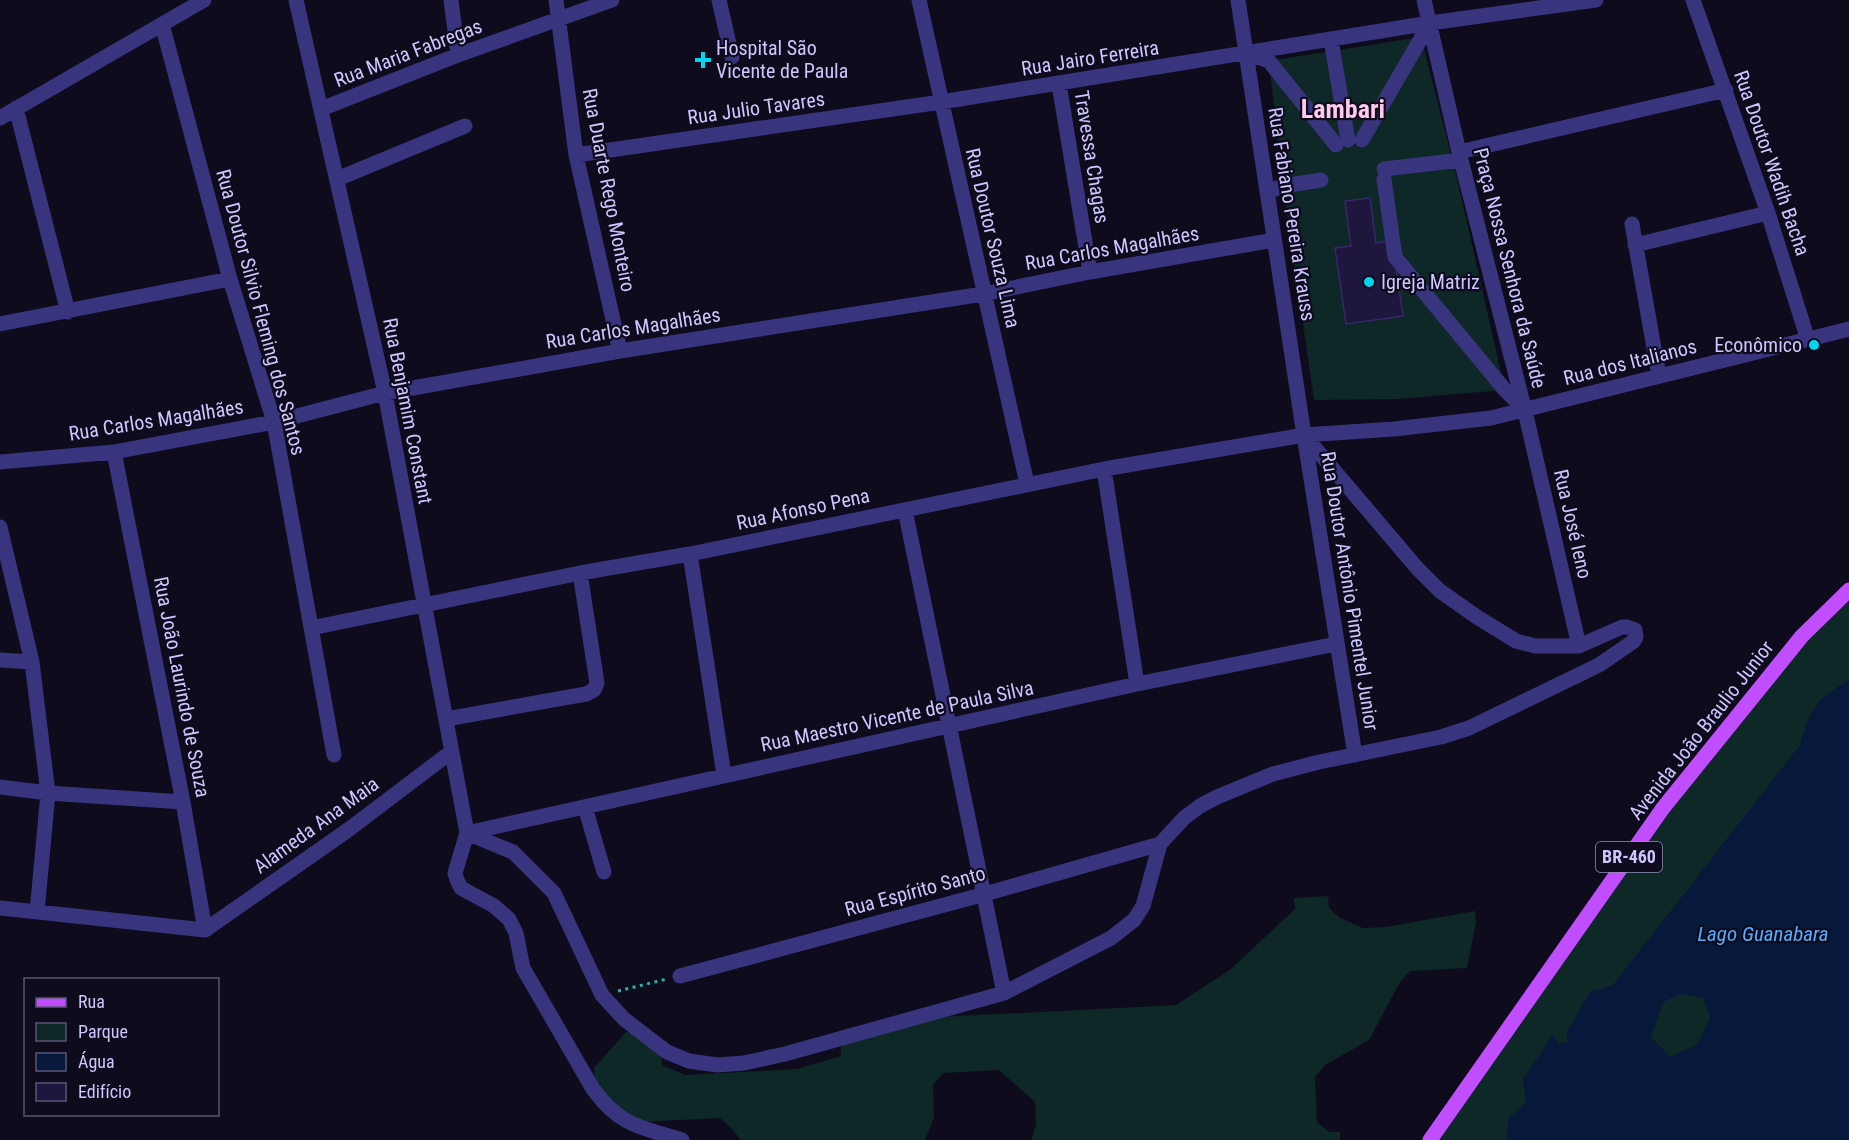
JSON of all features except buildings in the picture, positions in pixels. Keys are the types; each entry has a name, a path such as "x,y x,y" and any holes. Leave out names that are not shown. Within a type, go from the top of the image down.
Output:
{"main road":[{"name":"Avenida João Braulio Junior","path":"1430,1140 1663,808 1802,636 1849,590"}],"street":[{"path":"0,118 204,0"},
{"name":"Rua Benjamim Constant","path":"296,0 385,393 446,719 450,752 467,833"},
{"path":"451,0 458,55"},
{"name":"Rua Duarte Rego Monteiro","path":"556,0 576,155 620,351"},
{"name":"Rua Maria Fabregas","path":"321,109 458,55 612,0"},
{"path":"719,0 732,57"},
{"name":"Rua Doutor Souza Lima","path":"919,0 1027,484"},
{"name":"Rua Fabiano Pereira Krauss","path":"1238,0 1304,435"},
{"name":"Praça Nossa Senhora da Saúde","path":"1304,435 1453,424 1525,411 1460,156 1424,0"},
{"path":"1246,54 1430,23 1596,0"},
{"name":"Rua Doutor Wadih Bacha","path":"1693,0 1768,213 1808,340"},
{"path":"1349,142 1430,23"},
{"name":"Rua Doutor Silvio Fleming dos Santos","path":"162,24 230,279 274,422 334,755"},
{"path":"1331,40 1349,142"},
{"path":"1246,54 1269,61 1349,142"},
{"name":"Rua Jairo Ferreira","path":"941,102 1246,54"},
{"name":"Travessa Chagas","path":"1059,84 1089,273"},
{"path":"1525,411 1395,257 1384,174 1726,90"},
{"name":"Rua Julio Tavares","path":"576,155 941,102"},
{"path":"16,108 68,312"},
{"path":"337,179 465,126"},
{"path":"1267,192 1283,186 1321,180"},
{"path":"1635,245 1768,213"},
{"path":"1632,224 1659,376"},
{"name":"Rua Carlos Magalhães","path":"0,462 114,452 274,422 385,393 620,351 983,294 1274,240"},
{"path":"0,324 230,279"},
{"name":"Rua dos Italianos","path":"1525,411 1849,329"},
{"name":"Rua José Ieno","path":"1525,411 1579,646"},
{"path":"682,1140 622,1119 604,1105 523,968 516,933 509,919 494,906 461,888 455,873 467,833 513,852 554,893 602,995 624,1019 667,1052 689,1060 717,1065 744,1063 1004,993 1111,938 1134,920 1143,906 1160,844 1184,818 1217,797 1273,774 1441,737 1490,719 1599,665 1634,641 1635,630 1622,627 1579,646 1535,646 1516,641 1477,617 1440,591 1417,568 1304,435"},
{"name":"Rua Afonso Pena","path":"311,628 580,573 690,554 1104,469 1304,435"},
{"name":"Rua Doutor Antônio Pimentel Junior","path":"1304,435 1355,755"},
{"name":"Rua João Laurindo de Souza","path":"114,452 183,802 205,930"},
{"path":"1104,469 1137,684"},
{"path":"905,510 1004,993"},
{"path":"0,527 32,662 48,793 37,912"},
{"path":"690,554 724,775"},
{"path":"446,719 586,694 594,690 597,683 580,573"},
{"name":"Rua Maestro Vicente de Paula Silva","path":"467,833 1137,684 1336,644"},
{"path":"0,660 32,662"},
{"name":"Alameda Ana Maia","path":"205,930 348,830 450,752"},
{"path":"0,787 48,793 183,802"},
{"path":"585,807 604,872"},
{"name":"Rua Espírito Santo","path":"680,976 985,894 1160,844"},
{"path":"0,908 205,930"}],"path":[{"path":"602,995 680,976"}],"green space":[{"path":"1421,37 1456,174 1505,390 1397,399 1314,400 1283,186 1269,61"},
{"name":"Lago Guanabara","path":"1849,590 1849,1140 1430,1140 1663,808"},
{"path":"1328,896 1329,908 1340,918 1363,928 1386,927 1475,911 1476,922 1467,968 1410,971 1400,982 1369,1040 1325,1065 1315,1077 1317,1122 1329,1132 1340,1132 1340,1140 1031,1140 1036,1125 1035,1102 999,1070 943,1073 933,1085 934,1118 925,1140 741,1140 720,1118 620,1123 596,1102 594,1068 626,1032 637,1032 661,1053 662,1065 685,1075 797,1069 841,1056 841,1044 940,1017 1176,1005 1231,969 1295,909 1294,898"}],"water":[{"name":"Lago Guanabara","path":"1849,680 1849,1140 1506,1140 1509,1118 1526,1102 1523,1079 1553,1035 1559,1044 1568,1042 1567,1032 1590,992 1613,985 1800,745 1807,722 1816,706 1829,693","holes":["1681,994 1703,997 1710,1018 1697,1045 1670,1057 1651,1037 1663,1002"]}],"place":[{"name":"Hospital São Vicente de Paula","path":"703,60"},
{"name":"Igreja Matriz","path":"1369,282"},
{"name":"Econômico","path":"1814,345"}],"district":[{"name":"Lambari","path":"1343,109"}]}
